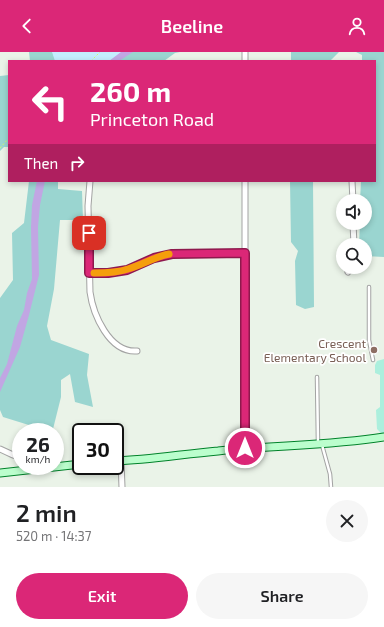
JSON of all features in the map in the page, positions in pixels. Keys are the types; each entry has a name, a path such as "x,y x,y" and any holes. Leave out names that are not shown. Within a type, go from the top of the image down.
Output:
{"main road":[{"path":"124,460 245,448 320,445 384,437"},
{"path":"0,473 12,471"}],"street":[{"path":"90,182 88,206 91,302 99,322 105,331 119,345 129,350 137,351"},
{"path":"245,182 245,448"},
{"path":"352,182 353,194"},
{"path":"89,273 108,273 127,270 154,258 172,254 245,253"},
{"path":"0,449 12,455"},
{"path":"120,475 122,487"}],"lane":[{"path":"369,287 370,340 373,360"},
{"path":"317,376 320,445 330,474 331,487"}],"path":[{"path":"92,60 100,52"},
{"path":"0,148 8,139"}],"shaded area":[{"path":"29,52 180,52 175,53 165,60 30,60"},
{"path":"52,52 124,52 113,60 55,60"},
{"path":"121,52 133,52 121,60 110,60"},
{"path":"291,52 339,52 331,60 291,60"},
{"path":"356,52 384,52 384,257 372,256 372,238 359,238 360,230 372,230 372,194 360,194 361,182 376,182 376,60 362,60 362,55"},
{"path":"8,75 8,147 4,147 0,151 0,76"},
{"path":"29,182 58,182 58,189 82,191 83,220 60,220 54,289 47,326 51,340 89,354 87,375 93,407 75,402 70,374 61,380 61,397 54,423 22,423 3,417 0,410 0,298 13,280 12,233 24,223"},
{"path":"37,182 45,182 40,205 38,227 39,275 20,347 0,392 0,378 7,364 32,279 32,205"},
{"path":"290,182 313,182 314,307 305,309 296,305 295,261 298,251 291,242"},
{"path":"384,359 384,434 382,434 377,429 376,410 380,407 380,375 375,373 375,365 377,361"}],"slow traffic":[{"path":"94,273 108,273 127,270 154,258 169,254"}],"place":[{"name":"Crescent Elementary School","path":"374,350"}],"route":[{"path":"89,233 89,273 108,273 127,270 163,255 245,253 245,448"}]}
